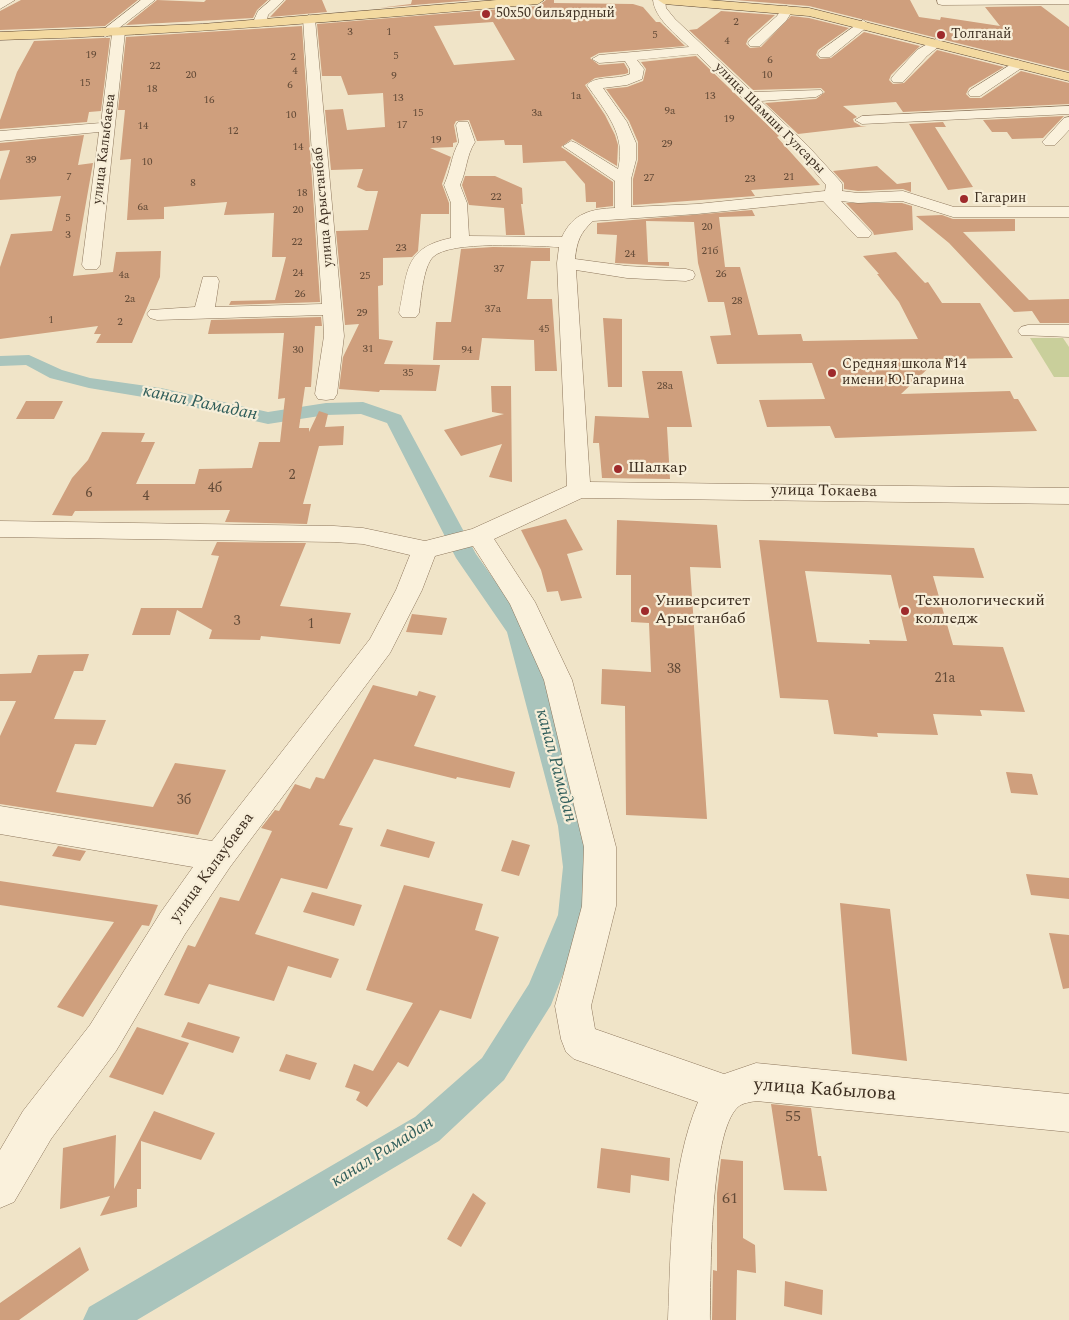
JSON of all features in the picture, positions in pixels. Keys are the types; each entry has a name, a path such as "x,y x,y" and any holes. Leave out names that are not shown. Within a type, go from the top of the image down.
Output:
{"main road":[{"path":"0,36 112,32 309,19 445,5 538,0"},
{"path":"664,0 773,4 787,10 810,12 863,24 1069,77"}],"street":[{"path":"0,5 9,0"},
{"path":"112,32 149,0"},
{"path":"262,22 260,20 262,14 278,0"},
{"name":"улица Шамши Гулсары","path":"579,490 576,334 566,263 568,242 574,229 587,217 623,212 803,206 830,195 834,184 803,149 664,14 658,0"},
{"path":"942,1 1069,0"},
{"path":"755,44 782,18 787,10"},
{"name":"улица Арыстанбаб","path":"309,19 334,336 326,394"},
{"path":"825,54 863,24"},
{"name":"улица Калыбаева","path":"90,265 109,127 112,32"},
{"path":"898,79 922,53 936,43"},
{"path":"599,59 700,50"},
{"path":"623,212 623,179 628,160 628,143 624,130 608,102 594,85 627,81 637,76 637,69 628,57"},
{"path":"975,93 1018,64"},
{"path":"748,97 816,93"},
{"path":"862,120 1069,110"},
{"path":"1050,142 1069,121"},
{"path":"460,241 459,203 452,185 458,172 459,155 467,142 463,125"},
{"path":"0,136 109,127"},
{"path":"571,146 623,179"},
{"path":"830,195 858,198 903,196 953,212 1069,212"},
{"path":"830,195 863,233"},
{"path":"409,313 424,254 434,246 460,241 568,242"},
{"path":"566,263 627,272 686,275"},
{"path":"204,312 210,281"},
{"path":"157,314 332,309"},
{"path":"1028,331 1069,331"},
{"path":"0,529 334,534 363,536 432,548 478,536 579,490"},
{"name":"улица Токаева","path":"579,490 1022,503 1069,496"},
{"path":"478,536 522,602 558,680 600,847 599,906 574,1006 579,1039 587,1046 726,1093 717,1103 698,1164 688,1320"},
{"name":"улица Калаубаева","path":"0,1188 37,1125 103,1038 173,923 219,857 375,653 432,548"},
{"path":"0,820 219,857"},
{"name":"улица Кабылова","path":"726,1093 756,1082 1069,1113"}],"green space":[{"path":"1030,338 1063,338 1069,347 1069,377 1054,377"}],"building":[{"path":"21,0 138,0 105,26 0,30 0,11"},
{"path":"157,0 204,2 206,0 268,0 257,10 253,18 126,25"},
{"path":"286,0 322,0 327,12 270,17"},
{"path":"412,0 474,0 378,8 411,4"},
{"path":"546,0 554,0 554,3 633,4 643,7 656,22 660,22 685,46 599,53 590,58 599,65 624,63 628,70 628,73 625,74 595,78 585,85 605,115 615,135 618,145 617,166 572,139 561,147 613,182 613,206 596,208 596,202 586,202 585,184 565,161 523,163 522,145 505,145 504,140 477,141 469,120 456,121 454,125 457,142 453,143 453,147 430,148 451,157 442,184 449,203 449,214 421,214 418,251 412,257 383,258 383,285 378,286 379,339 393,341 384,364 440,365 436,391 380,390 379,392 339,389 343,357 359,324 345,325 336,231 368,230 378,191 366,191 357,187 363,169 331,170 325,110 343,109 347,130 385,127 383,93 348,95 341,76 322,76 317,24 538,6","holes":["493,22 515,60 454,65 434,26"]},
{"path":"735,0 910,0 919,17 940,20 941,17 1000,26 985,7 1041,6 1069,27 1069,71 809,6"},
{"path":"721,11 775,15 748,39 746,44 750,48 761,47 791,16 809,18 849,28 818,50 816,55 820,59 831,58 864,32 920,46 891,75 889,80 893,84 904,83 937,50 1004,67 969,88 966,94 970,98 981,98 1021,71 1069,83 1069,104 903,112 896,102 843,106 857,117 853,119 854,122 861,126 867,126 798,134 765,103 816,99 825,92 821,88 753,90 689,30 697,29"},
{"path":"302,26 320,302 229,305 231,301 275,300 286,257 272,257 274,213 224,215 227,202 164,207 164,219 127,220 131,159 120,160 125,110 118,110 126,37"},
{"path":"110,38 101,111 89,112 87,122 0,129 0,120 17,72 34,41"},
{"path":"696,56 779,136 777,137 820,185 751,190 755,196 633,205 633,179 638,160 638,142 629,121 606,89 627,87 643,81 646,69 641,62"},
{"path":"1064,116 1043,138 1012,139 1007,132 992,132 983,120"},
{"path":"943,122 946,127 935,127 973,187 948,190 909,124"},
{"path":"84,135 78,165 93,163 73,276 113,272 116,252 161,251 160,277 132,343 96,343 101,334 94,334 98,326 0,339 0,267 11,234 52,231 61,196 0,200 0,180 10,150 0,151 0,143"},
{"path":"877,166 897,184 911,182 911,192 903,189 858,191 844,189 844,183 833,171"},
{"path":"465,176 495,176 522,188 523,204 521,204 525,235 506,235 504,208 469,205 462,185"},
{"path":"846,203 902,203 912,206 913,230 874,235"},
{"path":"752,210 755,216 719,217 725,267 740,267 758,335 801,334 803,341 918,339 899,302 877,274 879,274 863,256 896,252 925,283 928,282 942,303 980,303 1013,358 938,359 901,394 1010,391 1014,399 1018,399 1037,431 835,438 830,426 767,427 759,400 825,399 812,363 717,364 710,336 731,335 724,302 708,302 698,263 694,222 646,221 648,262 669,262 669,266 615,263 617,235 597,234 597,223"},
{"path":"942,215 953,219 1015,219 1015,231 963,232 1029,300 1069,299 1069,323 1040,323 1032,311 1014,312 949,243 916,216"},
{"path":"493,247 550,248 550,261 531,261 527,299 552,299 557,371 535,371 534,340 482,338 479,360 433,360 436,322 451,322 461,249"},
{"path":"321,317 322,326 315,326 311,387 305,387 299,428 309,428 309,432 319,411 328,414 325,427 344,426 343,445 319,446 303,504 311,504 307,524 225,522 230,510 75,511 72,516 52,515 72,478 88,460 102,432 145,433 141,442 155,442 136,484 195,484 199,469 252,468 259,442 280,442 285,398 278,399 284,333 208,334 211,320"},
{"path":"603,318 622,319 622,387 608,387"},
{"path":"642,371 682,371 692,427 667,427 670,479 602,478 599,443 593,443 595,416 649,418"},
{"path":"491,386 511,386 512,482 489,477 502,444 461,456 444,430 504,414 492,412"},
{"path":"26,401 63,401 54,419 16,419"},
{"path":"566,519 583,550 567,554 582,598 561,601 558,591 547,592 541,570 521,530"},
{"path":"617,520 717,525 721,568 690,567 707,819 626,815 625,706 601,704 602,669 651,672 649,623 631,622 631,575 616,575"},
{"path":"759,540 974,548 984,578 933,576 953,645 1003,647 1025,712 980,710 982,716 933,714 938,735 877,733 878,737 834,734 828,700 780,698","holes":["805,571 891,575 907,641 869,640 870,644 817,642"]},
{"path":"217,542 306,543 280,606 351,613 340,644 261,636 260,640 209,639 212,630 177,610 170,635 132,635 141,608 202,608 219,556 211,555"},
{"path":"412,614 447,618 442,635 406,632"},
{"path":"89,654 83,671 74,671 54,719 106,720 96,745 75,744 56,792 153,807 175,763 226,770 198,835 0,804 0,736 16,701 0,701 0,674 31,673 38,655"},
{"path":"373,685 417,696 419,691 436,696 414,746 515,772 510,788 457,777 456,779 374,759 339,825 353,828 327,889 281,878 255,934 339,959 331,978 288,966 274,1001 209,984 199,1004 164,995 188,945 195,947 220,897 239,901 272,831 261,828 275,810 279,811 295,784 310,789 316,777 324,779"},
{"path":"1006,772 1032,774 1038,795 1011,793"},
{"path":"387,829 435,842 429,858 380,846"},
{"path":"512,840 530,845 519,876 501,871"},
{"path":"58,846 86,851 80,861 52,856"},
{"path":"1026,874 1069,878 1069,899 1031,895"},
{"path":"0,881 158,905 149,926 142,925 83,1017 57,1007 114,922 0,905"},
{"path":"404,885 483,904 475,930 499,937 471,1019 440,1010 408,1067 398,1062 367,1107 356,1100 360,1092 345,1087 354,1064 373,1071 413,1003 366,990"},
{"path":"312,892 362,905 354,926 303,912"},
{"path":"840,903 890,909 907,1061 852,1054"},
{"path":"1049,933 1069,935 1069,988 1063,989"},
{"path":"188,1022 240,1037 233,1053 181,1037"},
{"path":"137,1027 189,1043 163,1095 109,1077"},
{"path":"286,1054 317,1063 310,1080 279,1071"},
{"path":"771,1104 811,1108 818,1156 821,1156 827,1191 784,1190"},
{"path":"154,1111 215,1133 201,1160 141,1141 141,1189 137,1189 137,1207 100,1216 110,1196 60,1209 63,1148 116,1135 114,1189"},
{"path":"601,1148 670,1158 669,1181 631,1175 630,1193 597,1188"},
{"path":"721,1159 743,1161 743,1238 755,1245 756,1273 737,1270 736,1320 712,1320 713,1270 717,1271 717,1193"},
{"path":"473,1193 486,1203 461,1247 447,1239"},
{"path":"80,1247 89,1270 19,1320 0,1320 0,1303"},
{"path":"785,1281 823,1290 822,1315 784,1306"}],"waterway":[{"name":"канал Рамадан","path":"0,361 29,360 56,374 89,383 161,394 268,418 326,409 363,408 394,419 467,558 518,630 572,826 577,867 572,915 540,994 493,1069 427,1129 102,1320"}],"place":[{"name":"50х50 бильярдный","path":"486,14"},
{"name":"Толганай","path":"941,35"},
{"name":"Гагарин","path":"964,199"},
{"name":"Средняя школа №14 имени Ю.Гагарина","path":"832,373"},
{"name":"Шалкар","path":"618,469"},
{"name":"Университет Арыстанбаб","path":"645,611"},
{"name":"Технологический колледж","path":"905,611"}]}
